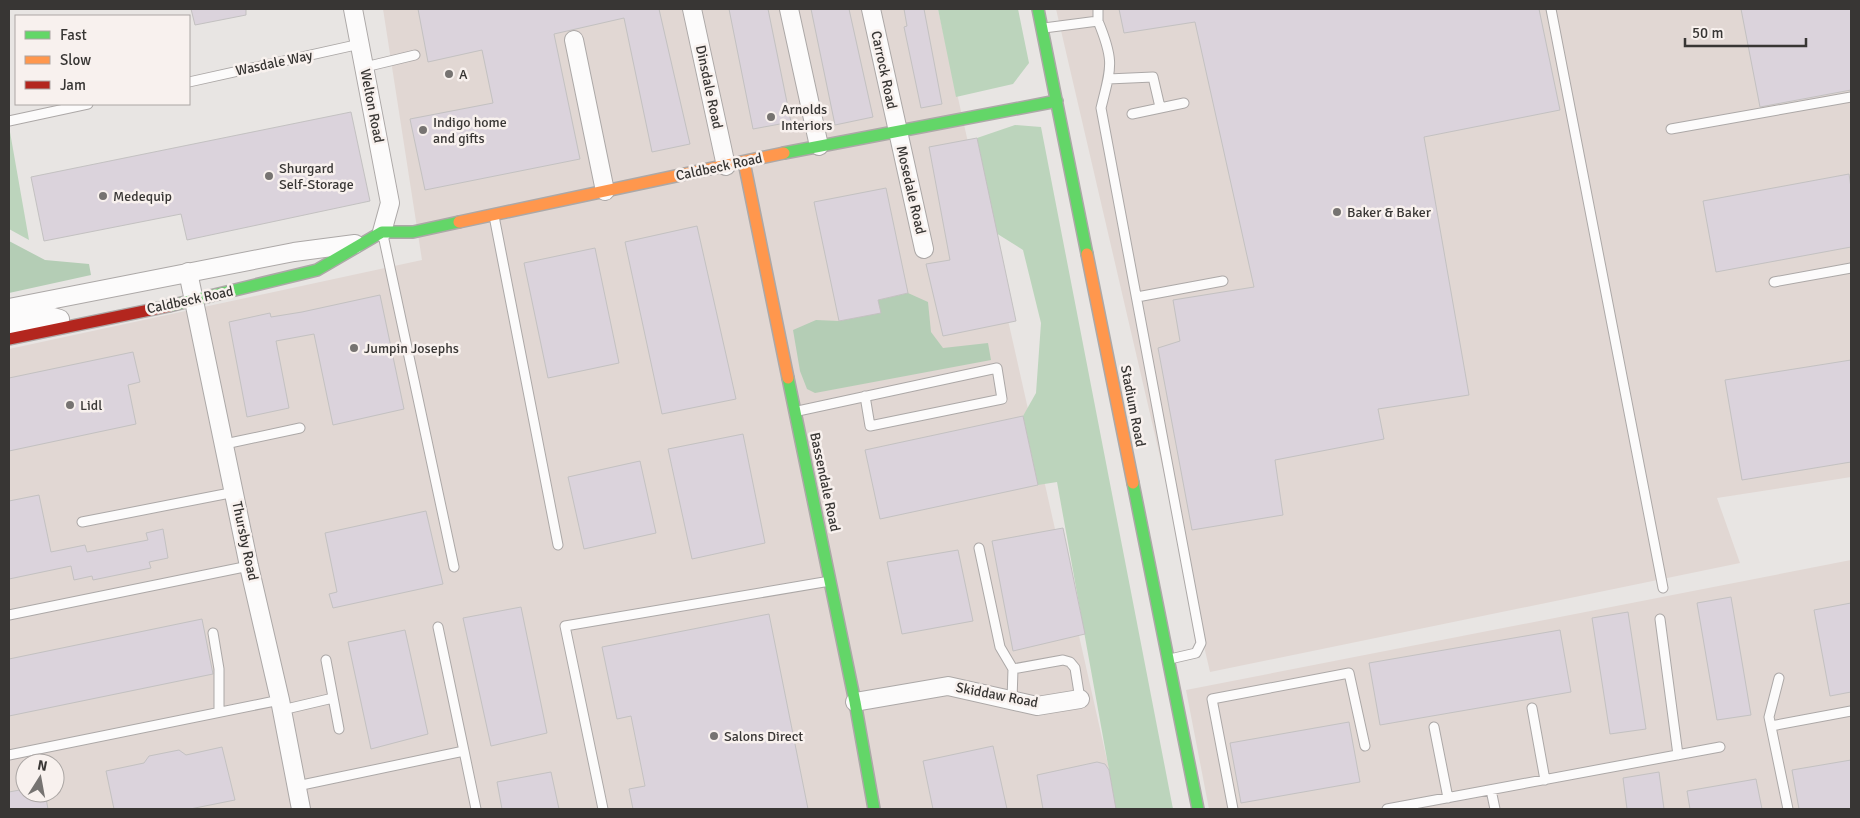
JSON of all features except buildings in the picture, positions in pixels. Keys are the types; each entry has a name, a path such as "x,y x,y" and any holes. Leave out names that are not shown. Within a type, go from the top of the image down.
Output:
{"street":[{"name":"Welton Road","path":"353,9 390,203 382,232"},
{"name":"Dinsdale Road","path":"692,9 726,166"},
{"path":"789,9 819,146"},
{"name":"Carrock Road","path":"871,9 897,131"},
{"name":"Stadium Road","path":"1038,9 1198,809"},
{"path":"574,40 605,192"},
{"name":"Caldbeck Road","path":"9,339 194,300 317,270 382,232 413,232 819,146 1056,100"},
{"name":"Mosedale Road","path":"897,131 924,249"},
{"name":"Bassendale Road","path":"744,162 855,702 874,809"},
{"name":"Caldbeck Road","path":"9,308 294,252 363,243"},
{"name":"Thursby Road","path":"188,272 249,566 281,705 301,809"},
{"path":"9,326 53,317 80,324"},
{"name":"Skiddaw Road","path":"855,702 948,686 1037,706 1080,699"}],"lane":[{"path":"1098,9 1098,21 1109,47 1112,64 1101,108 1200,643 1196,653 1168,659"},
{"path":"1551,9 1663,588"},
{"path":"1042,29 1098,21"},
{"name":"Wasdale Way","path":"190,82 360,44"},
{"path":"365,67 415,54"},
{"path":"1108,79 1153,77 1160,107"},
{"path":"1671,129 1851,97"},
{"path":"1132,114 1184,103"},
{"path":"9,121 83,105"},
{"path":"494,215 558,545"},
{"path":"382,232 454,567"},
{"path":"1774,282 1851,268"},
{"path":"1137,297 1223,281"},
{"path":"795,411 864,396 997,368 1002,399 870,426 864,396"},
{"path":"225,444 300,428"},
{"path":"82,522 235,492"},
{"path":"979,548 1000,647 1013,669 1012,700"},
{"path":"9,614 249,566"},
{"path":"603,809 564,626 830,581"},
{"path":"1660,619 1678,755"},
{"path":"438,627 476,809"},
{"path":"213,633 219,669 219,712"},
{"path":"326,660 340,729"},
{"path":"1013,669 1064,660 1070,662 1075,668 1080,699"},
{"path":"1233,809 1212,698 1349,673 1365,746"},
{"path":"1779,678 1769,717 1788,809"},
{"path":"9,755 219,712 333,698"},
{"path":"1532,708 1545,780"},
{"path":"1771,726 1851,711"},
{"path":"1434,727 1448,798"},
{"path":"1387,809 1409,807 1720,747"},
{"path":"297,786 464,751"},
{"path":"1491,790 1495,809"}],"shaded area":[{"path":"383,9 938,9 1118,809 9,809 9,349 422,260"},
{"path":"1056,9 1851,9 1851,477 1717,498 1740,563 1210,672"},
{"path":"1851,560 1851,809 1209,809 1186,690"}],"green space":[{"path":"938,9 1018,9 1029,63 1013,84 956,97"},
{"path":"1015,125 1041,127 1173,809 1116,809 1057,482 1038,485 1023,416 1036,393 1041,323 1023,250 996,233 977,138"},
{"path":"10,132 29,240 9,229"},
{"path":"9,241 45,260 89,264 91,275 9,293"},
{"path":"908,293 928,302 931,332 943,348 988,343 991,360 815,393 807,389 800,371 793,330 816,320 839,321 880,313 878,300"}],"traffic: fast":[{"path":"1038,9 1087,254"},
{"path":"784,153 1057,101"},
{"path":"169,306 317,270 382,232 413,232 459,222"},
{"path":"788,378 855,702 874,809"},
{"path":"1133,483 1198,809"}],"traffic: slow":[{"path":"459,222 784,153"},
{"path":"744,162 788,378"},
{"path":"1087,254 1133,483"}],"traffic: jam":[{"path":"9,339 169,306"}],"place":[{"name":"A","path":"449,74"},
{"name":"Arnolds Interiors","path":"771,117"},
{"name":"Indigo home and gifts","path":"423,130"},
{"name":"Shurgard Self-Storage","path":"269,176"},
{"name":"Medequip","path":"103,196"},
{"name":"Baker & Baker","path":"1337,212"},
{"name":"Jumpin Josephs","path":"354,348"},
{"name":"Lidl","path":"70,405"},
{"name":"Salons Direct","path":"714,736"}]}
